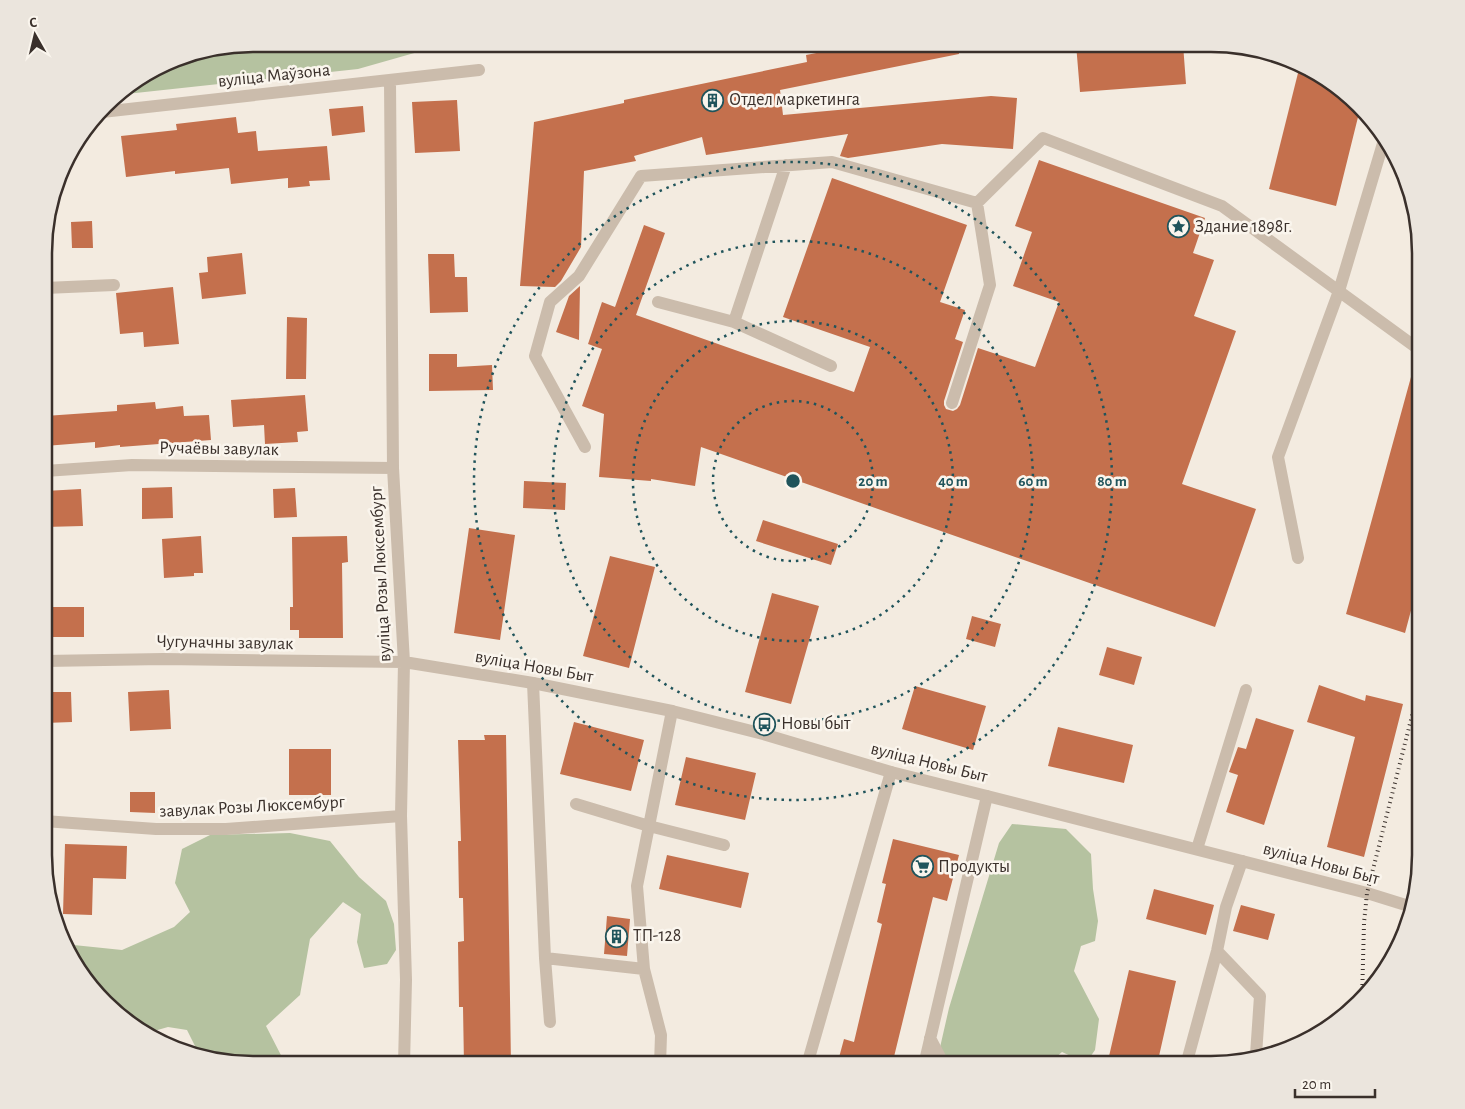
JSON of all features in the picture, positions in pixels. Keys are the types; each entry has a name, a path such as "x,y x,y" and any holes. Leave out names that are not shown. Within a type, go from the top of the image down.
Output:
{"street":[{"name":"вуліца Маўзона","path":"111,111 479,70"},
{"name":"вуліца Розы Люксембург","path":"390,81 393,468 404,662 401,816 406,980 404,1056"},
{"path":"977,203 1043,138 1222,206 1412,344"},
{"path":"1298,558 1278,457 1339,291 1382,147"},
{"path":"585,447 535,356 550,302 579,276 641,176 832,162 977,203"},
{"path":"734,322 786,166"},
{"path":"952,402 990,285 977,203"},
{"path":"52,288 114,285"},
{"path":"658,302 734,322 831,366"},
{"name":"Ручаёвы завулак","path":"52,471 132,465 393,468"},
{"name":"Чугуначны завулак","path":"52,661 163,659 404,662"},
{"name":"вуліца Новы Быт","path":"404,662 533,683 672,711 762,734 891,772 1197,849 1367,893 1407,905"},
{"path":"533,683 545,958 550,1022"},
{"path":"1197,849 1246,690"},
{"path":"660,1056 661,1035 644,969 637,886 672,711"},
{"path":"810,1056 891,772"},
{"path":"926,1056 987,796"},
{"path":"576,804 649,826 724,845"},
{"name":"завулак Розы Люксембург","path":"52,822 156,829 226,829 401,816"},
{"path":"1188,1056 1217,951 1226,907 1242,861"},
{"path":"1217,951 1260,996 1256,1052"},
{"path":"545,958 644,969"},
{"path":"930,1038 939,1056"}],"green space":[{"path":"253,52 418,52 358,69 132,93 153,79 176,68 201,59 227,54"},
{"path":"1012,824 1066,829 1091,854 1093,889 1098,921 1095,941 1081,946 1074,971 1099,1019 1095,1050 1091,1056 1071,1056 1062,1052 1057,1056 938,1056 949,1008 999,843"},
{"path":"290,833 330,841 359,877 386,901 394,924 396,950 387,964 364,968 357,942 361,914 343,902 310,939 300,995 266,1026 281,1056 240,1056 214,1053 196,1048 187,1030 168,1027 155,1031 131,1015 111,998 86,967 73,945 122,950 174,927 190,912 175,883 182,849 210,835"}],"building":[{"path":"822,52 959,52 959,54 780,90 783,115 991,96 1017,98 1013,149 942,144 848,158 840,156 848,134 706,155 702,137 634,156 636,161 584,171 581,247 561,281 555,287 520,286 534,122 624,103 624,100 807,62 806,55"},
{"path":"1077,52 1184,52 1186,84 1080,92"},
{"path":"1298,72 1334,94 1358,116 1336,206 1269,189"},
{"path":"457,100 460,151 415,153 412,102"},
{"path":"363,106 365,132 332,136 329,109"},
{"path":"236,117 238,133 256,131 258,151 327,146 330,180 309,181 310,186 288,188 288,178 231,184 229,168 175,174 175,171 126,177 121,136 177,130 176,124"},
{"path":"1039,160 1205,218 1193,253 1214,260 1194,316 1236,331 1182,484 1256,509 1215,627 701,447 695,486 651,479 651,481 599,477 604,414 582,406 602,349 588,344 602,302 615,307 644,225 665,233 636,315 854,392 870,347 783,317 832,178 967,225 940,302 965,310 955,339 963,342 944,401 946,409 953,411 960,405 978,348 1035,367 1059,302 1013,286 1032,232 1015,226"},
{"path":"92,221 93,248 72,248 71,222"},
{"path":"242,253 246,294 202,299 199,273 208,272 207,257"},
{"path":"428,254 454,254 455,277 467,277 468,312 430,313"},
{"path":"580,286 579,340 556,332 569,296"},
{"path":"173,287 179,344 144,347 143,332 120,334 116,293"},
{"path":"287,317 307,318 306,379 286,379"},
{"path":"429,354 457,354 457,367 492,365 493,390 429,391"},
{"path":"1412,373 1412,607 1405,633 1346,614"},
{"path":"305,395 308,431 297,432 298,442 265,444 264,425 233,427 231,400"},
{"path":"155,402 156,409 183,406 184,416 209,415 211,440 95,448 95,442 52,445 52,416 117,411 117,405"},
{"path":"524,481 566,483 565,510 523,508"},
{"path":"172,487 173,518 142,519 142,488"},
{"path":"295,488 297,517 274,518 273,489"},
{"path":"81,489 83,526 52,527 52,491"},
{"path":"763,520 838,544 831,565 756,541"},
{"path":"469,528 515,535 500,640 454,633"},
{"path":"201,536 203,573 194,573 194,576 164,578 162,539"},
{"path":"347,536 348,562 342,563 343,638 299,638 299,630 290,630 290,607 293,607 292,537"},
{"path":"610,556 655,567 629,668 583,656"},
{"path":"772,593 819,606 791,704 745,692"},
{"path":"52,607 84,607 84,637 52,637"},
{"path":"972,616 1001,624 995,647 966,639"},
{"path":"1107,647 1142,657 1134,685 1099,675"},
{"path":"1319,685 1365,701 1366,695 1403,704 1364,857 1327,847 1355,737 1307,722"},
{"path":"915,686 986,706 973,750 902,729"},
{"path":"169,690 171,729 130,731 128,692"},
{"path":"52,692 71,692 72,722 52,723"},
{"path":"1256,718 1294,730 1264,825 1226,812 1238,775 1229,772 1238,747 1246,749"},
{"path":"574,722 644,740 631,791 560,774"},
{"path":"1058,727 1133,745 1124,783 1048,766"},
{"path":"484,735 506,735 511,1056 464,1056 463,1007 459,1007 458,942 464,941 463,898 459,898 458,841 461,841 458,740 485,740"},
{"path":"289,749 331,749 331,795 289,795"},
{"path":"686,757 756,773 745,820 675,805"},
{"path":"130,792 155,792 155,813 130,812"},
{"path":"893,839 959,855 947,901 933,897 894,1056 839,1056 844,1039 854,1042 882,924 877,922 886,884 882,883"},
{"path":"65,844 127,846 126,879 93,878 92,915 63,914"},
{"path":"667,855 749,873 741,908 659,889"},
{"path":"1154,889 1214,905 1206,935 1146,919"},
{"path":"1241,905 1275,914 1268,940 1233,931"},
{"name":"ТП-128","path":"607,916 630,919 627,956 604,954"},
{"path":"1129,970 1176,981 1159,1056 1109,1056"}],"railway":[{"path":"1362,989 1364,923 1367,893 1412,716"}],"place":[{"name":"Отдел маркетинга","path":"713,100"},
{"name":"Здание 1898г.","path":"1179,227"},
{"name":"Новы быт","path":"765,724"},
{"name":"Продукты","path":"922,867"},
{"name":"ТП-128","path":"617,936"}]}
